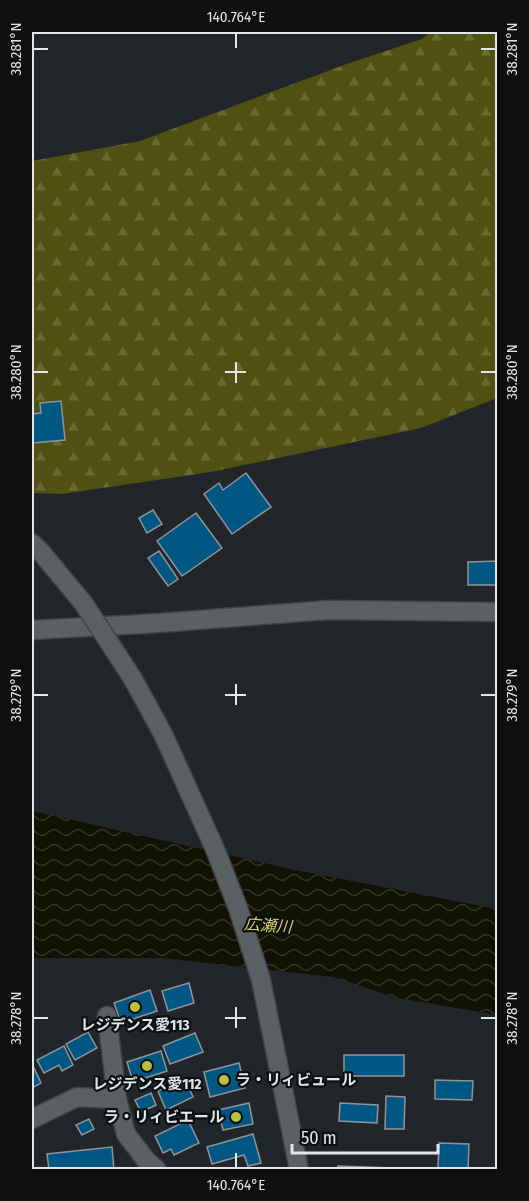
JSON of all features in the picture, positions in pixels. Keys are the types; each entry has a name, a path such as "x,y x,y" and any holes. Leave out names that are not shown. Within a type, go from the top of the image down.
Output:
{"street":[{"path":"35,550 84,604 133,679 163,734 215,849 238,908 261,980 299,1170"},
{"path":"32,630 328,610 498,612"},
{"path":"107,1016 117,1099 126,1134 146,1160 157,1170"},
{"path":"32,1119 77,1097 117,1099"}],"green space":[{"path":"431,32 497,32 497,398 421,428 211,472 62,494 32,493 32,161 140,141 344,65 422,39"}],"water":[{"name":"広瀬川","path":"32,811 295,870 497,909 497,1015 393,997 334,977 162,958 32,958"}],"building":[{"path":"61,401 65,440 32,443 32,414 41,413 40,403"},
{"path":"246,473 271,507 232,534 204,494 219,483 223,490"},
{"path":"153,510 162,524 147,533 139,518"},
{"path":"196,513 222,548 182,576 157,541"},
{"path":"159,551 178,579 168,586 148,558"},
{"path":"498,561 498,585 468,585 468,562"},
{"path":"189,983 194,1003 168,1011 162,991"},
{"name":"レジデンス愛113","path":"150,990 157,1011 121,1023 114,1003"},
{"path":"88,1032 97,1048 75,1060 66,1044"},
{"path":"195,1033 203,1052 170,1064 163,1046"},
{"path":"64,1046 73,1065 62,1071 59,1065 44,1073 37,1060"},
{"name":"レジデンス愛112","path":"161,1051 167,1071 133,1082 127,1062"},
{"path":"344,1055 404,1055 404,1076 344,1076"},
{"name":"ラ・リィビュール","path":"239,1063 245,1088 210,1097 204,1072"},
{"path":"34,1068 41,1083 32,1088 32,1069"},
{"path":"185,1078 193,1097 166,1110 158,1091"},
{"path":"435,1080 473,1081 472,1100 435,1099"},
{"path":"151,1093 156,1105 141,1112 135,1100"},
{"path":"386,1096 405,1097 404,1129 385,1129"},
{"name":"ラ・リィビエール","path":"249,1103 253,1124 223,1130 218,1110"},
{"path":"340,1103 378,1105 377,1123 339,1121"},
{"path":"89,1119 94,1129 82,1135 76,1125"},
{"path":"188,1120 199,1143 174,1155 171,1149 163,1153 155,1136"},
{"path":"253,1134 261,1163 248,1166 244,1155 212,1164 207,1147"},
{"path":"439,1143 469,1144 468,1170 438,1168"},
{"path":"112,1147 114,1170 49,1170 47,1154"},
{"path":"338,1166 420,1169 338,1170"}],"place":[{"name":"レジデンス愛113","path":"135,1007"},
{"name":"レジデンス愛112","path":"147,1066"},
{"name":"ラ・リィビュール","path":"224,1080"},
{"name":"ラ・リィビエール","path":"236,1117"}]}
